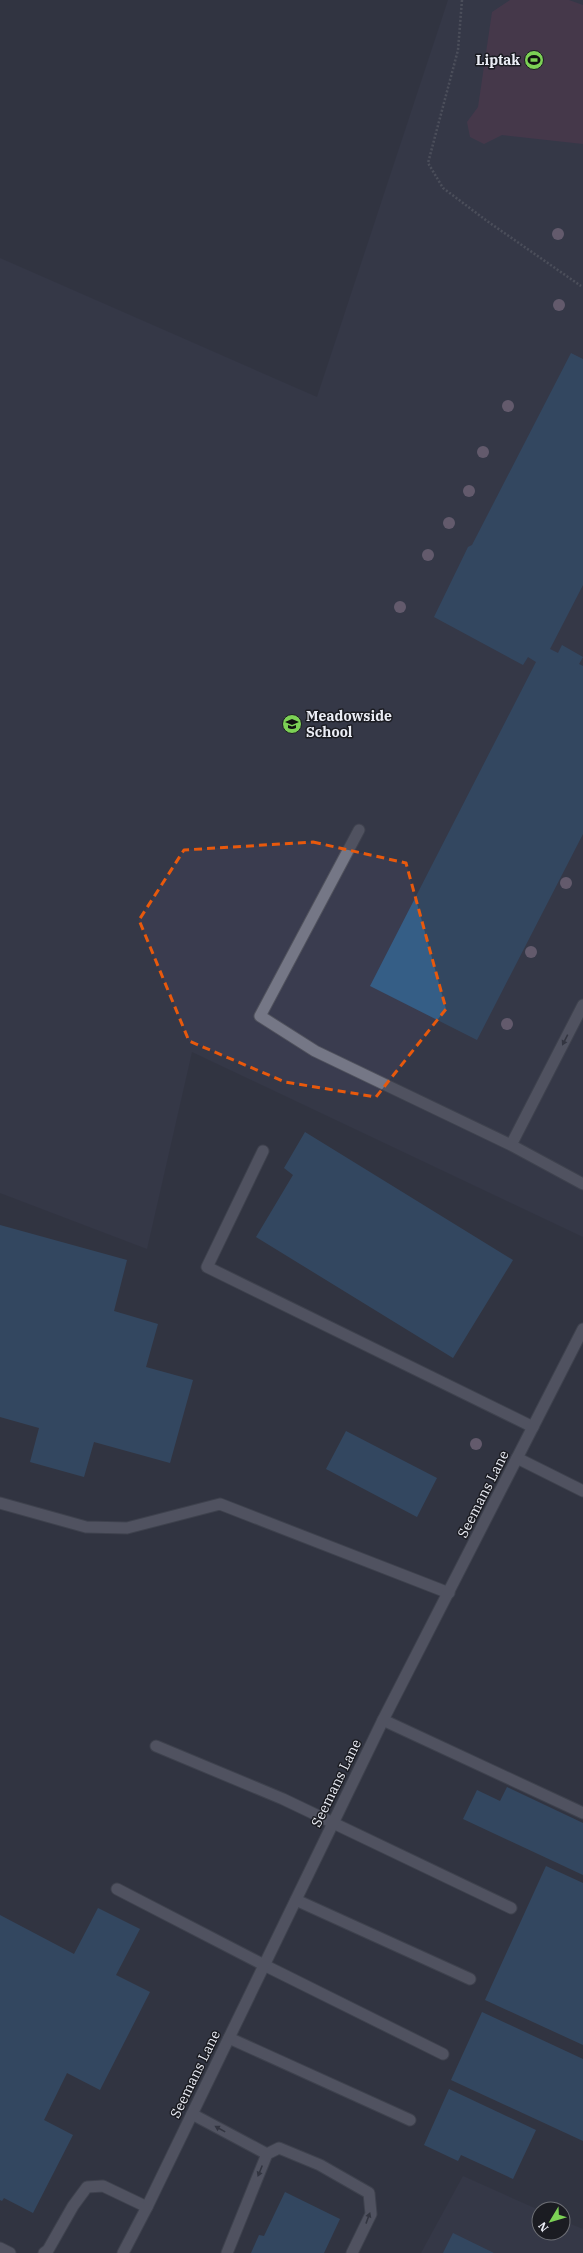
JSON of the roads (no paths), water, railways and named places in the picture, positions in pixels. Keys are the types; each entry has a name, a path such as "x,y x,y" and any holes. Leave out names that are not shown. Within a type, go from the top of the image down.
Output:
{"street":[{"path":"359,830 260,1016 315,1051 511,1145 583,1184"},
{"path":"511,1145 583,1006"},
{"path":"263,1151 207,1267 533,1427"},
{"name":"Seemans Lane","path":"123,2253 332,1824 583,1329"},
{"path":"517,1458 583,1490"},
{"path":"0,1503 86,1527 127,1528 220,1504 449,1593"},
{"path":"384,1720 583,1813"},
{"path":"156,1746 283,1799 332,1824 511,1908"},
{"path":"117,1889 264,1965 443,2054"},
{"path":"296,1900 470,1978"},
{"path":"229,2038 410,2120"},
{"path":"192,2114 266,2154"},
{"path":"227,2253 266,2154 279,2148 320,2165 369,2193 371,2214 352,2253"},
{"path":"44,2253 48,2250 73,2206 87,2187 103,2186 147,2206"},
{"path":"0,2248 10,2253"}],"place":[{"name":"Liptak","path":"534,60"},
{"name":"Meadowside School","path":"292,724"}]}
